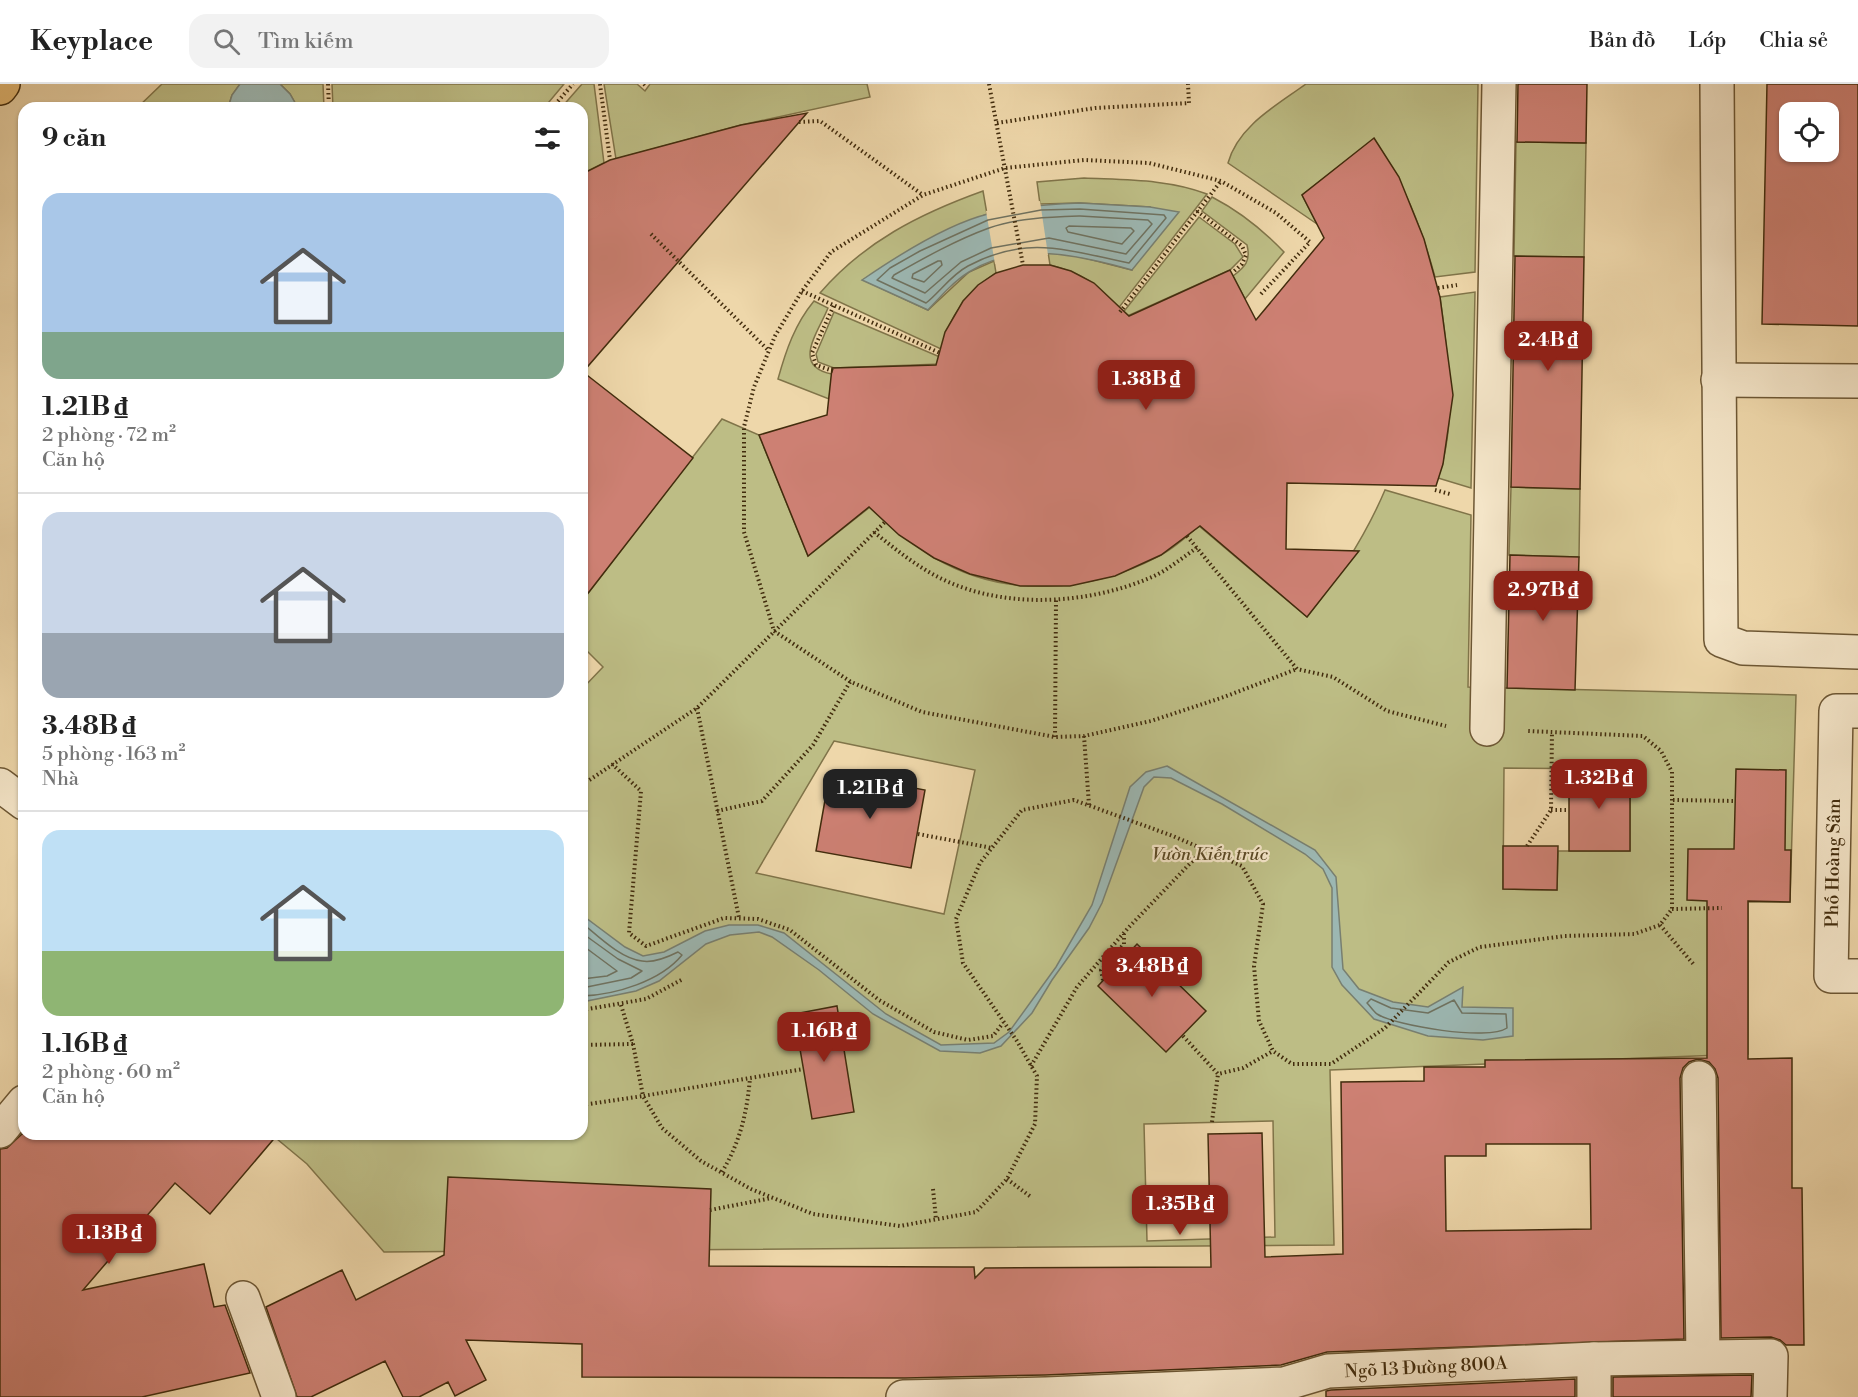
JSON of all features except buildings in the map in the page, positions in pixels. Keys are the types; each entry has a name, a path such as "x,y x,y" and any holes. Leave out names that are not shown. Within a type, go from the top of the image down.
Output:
{"main road":[{"path":"0,88 3,84"}],"street":[{"path":"1487,729 1499,84"},
{"path":"1717,84 1721,640 1743,648 1858,652"},
{"path":"1718,380 1858,381"},
{"name":"Phố Hoàng Sâm","path":"1858,711 1836,711 1832,976 1858,976"},
{"path":"0,785 18,798"},
{"path":"1699,1078 1703,1356"},
{"path":"0,1131 18,1109"},
{"path":"243,1298 279,1397"},
{"name":"Ngõ 13 Đường 800A","path":"903,1397 1287,1391 1329,1371 1594,1359 1771,1356 1770,1397"},
{"path":"1594,1359 1594,1397"}],"path":[{"path":"328,84 329,102"},
{"path":"557,102 573,84"},
{"path":"600,84 610,160"},
{"path":"989,84 1023,265"},
{"path":"997,123 1095,108 1189,103 1188,84"},
{"path":"799,122 820,121 923,195"},
{"path":"621,1005 633,1044 643,1095 662,1128 701,1161 772,1197 813,1214 900,1226 976,1212 1007,1179 1035,1124 1037,1076 1017,1041 963,963 956,919 980,863 1022,810 1074,800 1204,849 1242,866 1263,904 1254,966 1259,1021 1273,1051 1292,1064 1331,1064 1385,1028 1449,962 1480,947 1565,936 1634,934 1660,925 1672,909 1672,772 1661,752 1643,736 1449,727 1387,711 1333,676 1297,669 1151,721 1084,736 1055,737 922,712 850,682 774,631 744,532 744,427 754,387 774,336 802,291 831,252 923,195 1005,168 1084,160 1149,163 1221,181 1276,213 1310,242 1262,294"},
{"path":"1120,312 1221,181"},
{"path":"1197,211 1242,246 1246,255 1242,264 1232,273"},
{"path":"651,234 769,351"},
{"path":"802,291 940,353"},
{"path":"833,371 816,365 812,353 834,304"},
{"path":"588,780 696,708 885,522"},
{"path":"874,532 903,556 940,578 997,596 1056,600 1100,595 1154,577 1198,547"},
{"path":"1186,536 1198,547 1297,669"},
{"path":"1055,737 1056,600"},
{"path":"717,811 762,801 813,745 850,682"},
{"path":"696,708 739,918"},
{"path":"1527,846 1551,810 1552,732"},
{"path":"1084,736 1089,805"},
{"path":"612,764 641,791 629,933 646,946 724,918 758,920 790,930 879,1000 934,1032 968,1040 993,1036 1003,1023"},
{"path":"1673,800 1735,801"},
{"path":"1551,810 1569,810"},
{"path":"918,834 992,848"},
{"path":"1031,1066 1077,987 1124,933 1204,849"},
{"path":"1672,909 1722,908"},
{"path":"1660,925 1695,966"},
{"path":"1104,980 1101,970 1124,944 1124,933"},
{"path":"588,1009 645,999 683,979"},
{"path":"1183,1036 1218,1074 1212,1122"},
{"path":"588,1045 633,1044"},
{"path":"1218,1074 1244,1068 1273,1051"},
{"path":"588,1104 803,1069"},
{"path":"722,1173 735,1151 747,1114 750,1078"},
{"path":"1007,1179 1031,1197"},
{"path":"933,1189 936,1219"},
{"path":"710,1210 772,1197"}],"green space":[{"path":"162,84 240,84 230,102 143,102"},
{"path":"280,84 323,84 324,102 295,102"},
{"path":"332,84 564,84 549,102 333,102"},
{"path":"582,84 594,84 604,163 588,171 588,102 566,102"},
{"path":"604,84 637,84 645,91 650,84 867,84 870,97 741,125 616,159"},
{"path":"1306,84 1478,84 1475,272 1435,277 1410,205 1385,155 1374,139 1302,195 1317,224 1228,163 1240,138 1249,127 1271,108"},
{"path":"1516,142 1586,143 1584,257 1514,256"},
{"path":"1084,178 1162,183 1207,194 1117,310 1097,286 1080,275 1050,265 1048,252 1073,255 1132,270 1150,207 1080,203 1040,204 1037,182"},
{"path":"983,191 987,214 918,246 863,280 928,310 969,272 994,261 996,273 976,288 961,305 949,325 941,349 820,293 837,275 874,244 937,209"},
{"path":"1212,197 1251,222 1284,252 1245,299 1233,276 1246,263 1247,245 1202,211"},
{"path":"1199,217 1235,244 1243,257 1230,270 1123,318 1121,315"},
{"path":"1475,292 1471,488 1438,478 1448,434 1450,411 1446,342 1440,297"},
{"path":"814,301 828,308 814,338 810,356 813,364 820,370 832,374 829,399 778,379 792,338 801,319"},
{"path":"834,312 940,357 940,364 834,368 818,362 816,354"},
{"name":"Vườn Kiến trúc","path":"722,419 759,435 808,556 870,507 935,558 962,571 990,580 1018,585 1076,584 1104,578 1165,553 1199,526 1307,617 1350,556 1385,490 1471,515 1468,687 1796,695 1790,902 1748,902 1748,1054 1330,1070 1334,1245 384,1252 307,1164 278,1140 588,1140 588,683 603,667 588,652 588,591","holes":["834,741 975,770 944,914 756,873","1504,768 1630,769 1630,851 1558,851 1557,890 1503,889","1273,1121 1275,1237 1147,1241 1144,1124"]},
{"path":"1511,487 1580,489 1579,557 1509,555"}],"water":[{"path":"240,84 280,84 295,102 230,102"},
{"path":"1080,203 1150,207 1179,212 1132,270 1070,256 1029,254 1008,256 988,262 969,272 952,285 928,310 862,280 939,233 972,219 1023,207"},
{"path":"1167,766 1315,850 1336,877 1343,969 1359,989 1393,1002 1428,1007 1463,987 1462,1007 1513,1008 1513,1036 1483,1040 1428,1036 1374,1019 1342,985 1332,967 1332,888 1323,869 1305,854 1222,804 1171,778 1154,777 1144,787 1102,903 1089,928 1032,1013 1001,1046 980,1053 940,1051 873,1014 819,970 772,937 759,932 730,935 706,944 659,981 636,991 588,1001 588,919 625,947 643,956 664,952 705,931 729,925 758,925 784,933 886,1014 941,1045 994,1043 1009,1032 1056,967 1092,905 1130,787 1146,772"}],"pier":[{"path":"1040,201 1048,255 995,264 986,211"}]}
